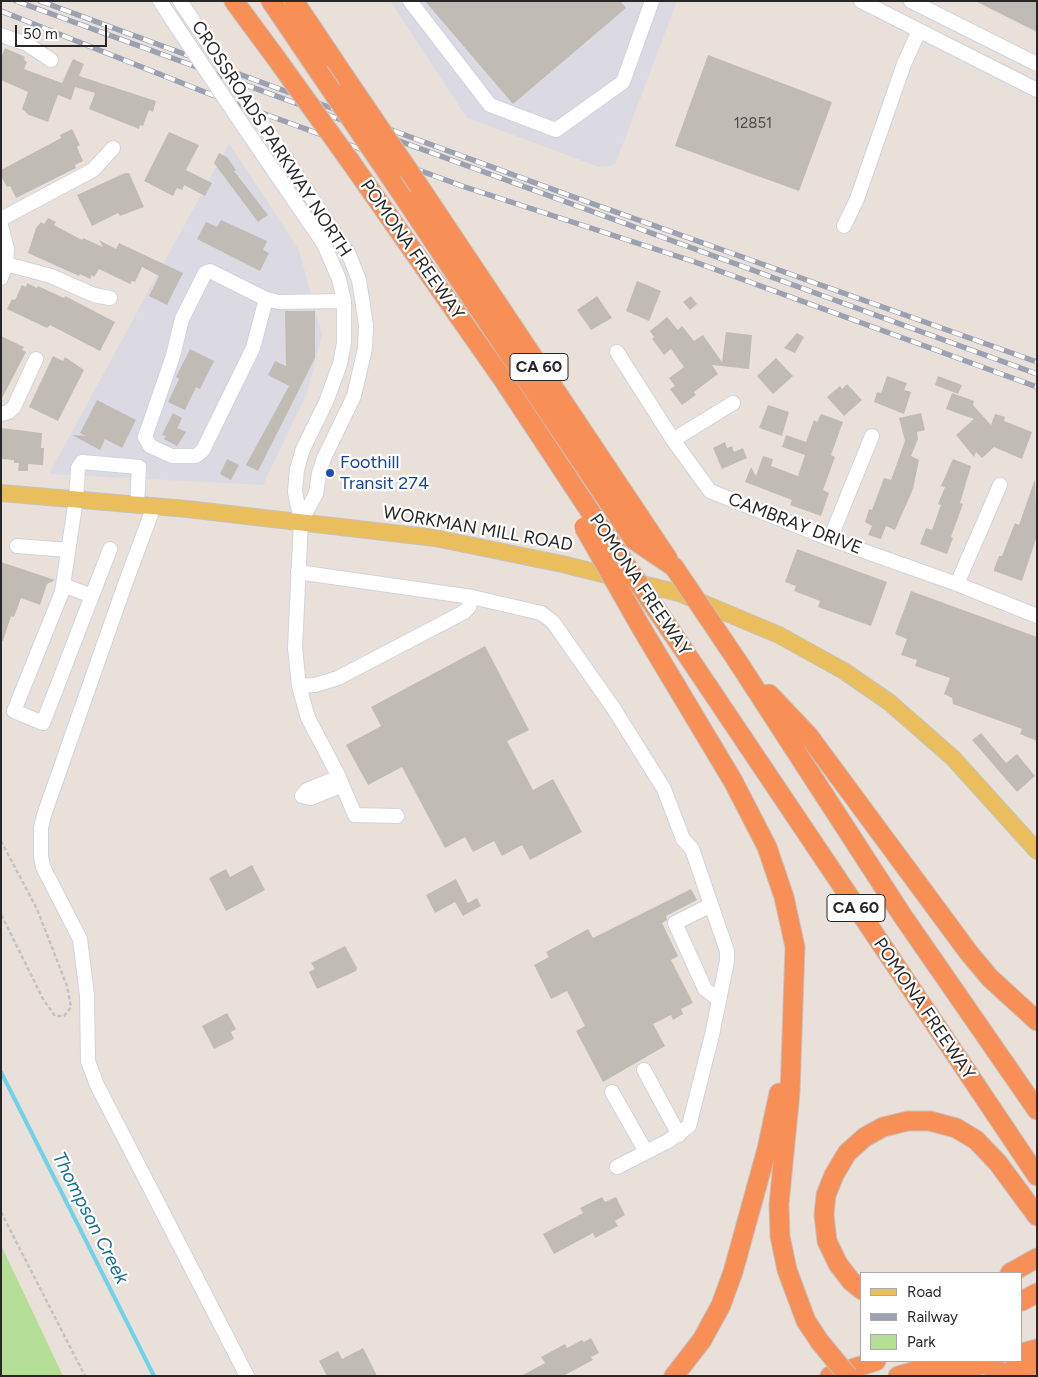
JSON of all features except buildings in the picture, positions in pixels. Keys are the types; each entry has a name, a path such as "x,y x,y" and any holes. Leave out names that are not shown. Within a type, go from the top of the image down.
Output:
{"highway":[{"name":"POMONA FREEWAY","path":"234,1 350,161 502,378 1037,1176"},
{"path":"271,1 634,540 674,567"},
{"name":"POMONA FREEWAY","path":"294,1 738,662 902,915 1037,1110"},
{"path":"502,378 642,629 733,781 767,847 784,897 795,947 790,1093 779,1204 780,1228 786,1270 806,1321 848,1376"},
{"path":"738,662 808,735 969,954 990,978 1037,1021"},
{"path":"674,1376 702,1340 721,1305 733,1272 767,1148 791,1046"},
{"path":"860,1288 851,1281 838,1264 827,1241 824,1215 826,1195 834,1175 847,1152 865,1137 883,1128 908,1121 930,1121 956,1128 976,1140 1037,1216"},
{"path":"1012,1272 1037,1258"},
{"path":"1023,1300 1037,1292"},
{"path":"1023,1340 1037,1335"},
{"path":"1023,1353 1037,1348"},
{"path":"830,1376 873,1362"},
{"path":"898,1376 946,1362"},
{"path":"941,1376 990,1362"},
{"path":"994,1376 1037,1364"}],"main road":[{"name":"WORKMAN MILL ROAD","path":"1,493 301,521 435,538 496,549 679,593 779,635 820,658 889,702 953,758 1034,844"}],"street":[{"name":"CROSSROADS PARKWAY NORTH","path":"160,1 324,244 339,279 344,301 344,342 340,364 326,402 302,449 297,469 295,492 301,521"},
{"name":"CROSSROADS PARKWAY NORTH","path":"180,1 272,136 349,255 359,280 366,325 364,356 354,396 324,458 319,473 316,494 301,521"},
{"path":"410,1 490,105 556,130 623,82 652,1"},
{"path":"861,1 1037,90"},
{"path":"911,1 933,6 1037,64"},
{"path":"844,226 860,191 904,64 919,31"},
{"path":"1,35 27,44 51,60"},
{"path":"1,219 93,170 113,148"},
{"path":"1,226 7,249 6,264 1,278"},
{"path":"6,264 50,276 94,296 110,298"},
{"path":"266,299 253,348 203,450 196,456 172,456 150,446 144,437 173,356 182,319 205,273 210,271 266,299 279,302 344,301"},
{"name":"CAMBRAY DRIVE","path":"617,352 673,440 710,491 830,540 957,584 1037,616"},
{"path":"1,414 8,412 14,407 36,360"},
{"path":"673,440 733,403"},
{"path":"830,540 872,436"},
{"path":"137,505 139,467 150,446"},
{"path":"110,549 43,723 14,711 63,585 76,499 78,468 82,462 139,467"},
{"path":"957,584 1000,485"},
{"path":"154,506 121,594 44,816 41,828 41,856 43,868 80,939 87,995 88,1061 97,1085 247,1376"},
{"path":"301,521 294,648 299,686 308,718 355,815 397,816"},
{"path":"17,546 68,550"},
{"path":"298,572 472,597 532,609 542,613 553,622 639,746 664,789 683,839 692,849 727,951 727,961 712,1035 689,1126 679,1135 617,1167"},
{"path":"63,585 92,596"},
{"path":"299,686 315,685 338,678 464,612 472,597"},
{"path":"711,905 675,923 705,989 718,999"},
{"path":"644,1070 679,1135"},
{"path":"612,1092 646,1152"}],"path":[{"path":"1,841 37,909 67,986 71,1007 64,1016 55,1016 43,999 1,914"},
{"path":"1,1212 85,1376"}],"shaded area":[{"path":"390,1 677,1 615,165 599,167 467,118"},
{"path":"229,143 299,250 322,335 307,393 263,485 49,474"}],"green space":[{"path":"1,1245 63,1376 1,1376"}],"waterway":[{"name":"Thompson Creek","path":"1,1072 154,1376"}],"railway":[{"path":"16,1 1037,374"},
{"path":"40,1 195,58"},
{"path":"1,11 207,93 465,187 695,262 1037,387"},
{"path":"228,70 571,196 1037,362"}],"place":[{"name":"Foothill Transit 274","path":"330,473"}]}
